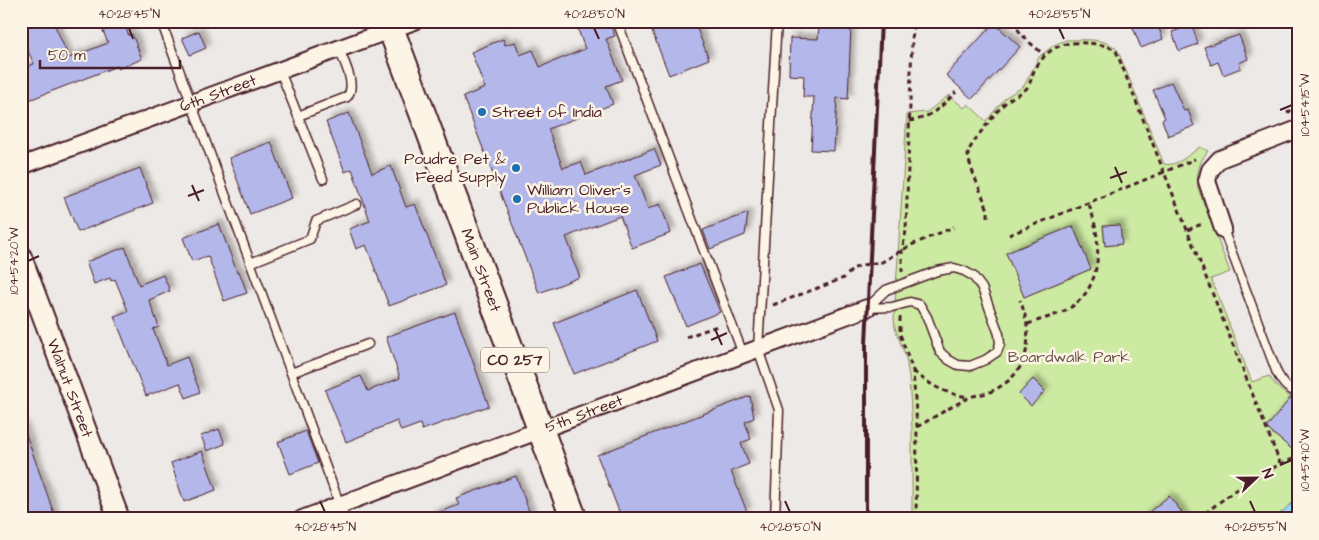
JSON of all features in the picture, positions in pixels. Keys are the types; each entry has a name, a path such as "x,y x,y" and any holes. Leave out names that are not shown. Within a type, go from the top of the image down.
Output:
{"main road":[{"name":"Main Street","path":"398,24 574,519"}],"street":[{"name":"6th Street","path":"21,166 339,49 398,24"},
{"path":"1223,229 1207,181 1210,170 1220,160 1298,129"},
{"name":"Walnut Street","path":"21,257 119,519"},
{"name":"5th Street","path":"302,519 343,512 541,430 867,308"}],"lane":[{"path":"161,21 343,512"},
{"path":"617,21 730,321 751,351 779,410 776,519"},
{"path":"751,351 760,309 777,21"},
{"path":"298,116 347,97 351,92 352,85 339,49"},
{"path":"280,71 323,178"},
{"path":"250,263 310,239 316,221 357,204"},
{"path":"1223,229 1277,373 1282,382 1291,391 1298,392"},
{"path":"954,268 973,276 982,288 999,334 1000,344 997,352 985,360 970,366 958,365 940,352 927,316 920,305 910,302 892,307 867,308 886,290 938,271 954,268"},
{"path":"291,373 368,344"}],"path":[{"path":"902,275 902,250 906,231 914,21"},
{"path":"1013,21 1017,30 1045,56"},
{"path":"988,217 988,210 969,160 970,148 1003,105 1014,95 1028,88 1034,72 1045,56 1055,48 1074,42 1112,48 1116,51 1280,464"},
{"path":"909,121 932,114 956,92"},
{"path":"1009,235 1164,172"},
{"path":"1028,324 1060,314 1082,299 1090,288 1099,251 1094,217 1088,202"},
{"path":"760,309 844,278 853,269 862,265 882,262 911,245 954,227"},
{"path":"917,427 970,397 992,391 1014,375 1026,353 1029,340 1028,324 1020,300"},
{"path":"900,316 900,334 913,371 917,427 916,519"},
{"path":"686,337 730,321"},
{"path":"913,371 927,382 947,393 970,397"},
{"path":"1198,519 1252,478 1298,457"}],"green space":[{"name":"Boardwalk Park","path":"1066,40 1101,41 1108,43 1118,51 1164,164 1174,164 1200,147 1208,151 1202,159 1199,168 1197,177 1198,188 1230,272 1211,279 1252,382 1269,376 1281,391 1298,400 1298,498 1274,519 912,519 912,428 909,377 906,358 895,328 894,319 907,114 927,112 949,95 964,108 968,104 986,121 1006,97 1024,86 1039,57 1054,45"}],"water":[{"path":"1298,498 1298,519 1274,519"}],"building":[{"path":"21,21 53,21 69,58 108,43 103,31 124,23 129,36 132,34 142,59 118,69 117,66 29,100 21,81 21,69 34,64 21,36"},
{"path":"575,21 609,21 615,36 606,39 622,80 606,86 613,104 548,129 563,168 581,162 586,175 654,149 661,165 635,175 648,209 660,204 671,233 632,248 620,216 566,237 573,255 571,256 580,277 539,293 463,97 485,88 471,52 503,39 505,45 515,42 520,55 533,50 540,67 585,49"},
{"path":"648,21 694,21 709,59 669,75"},
{"path":"1142,21 1156,21 1163,39 1141,48 1132,25"},
{"path":"994,23 1020,47 972,99 946,75"},
{"path":"819,25 851,26 848,99 837,98 834,151 811,150 814,97 803,97 804,76 789,75 790,38 818,39"},
{"path":"1192,25 1198,44 1179,51 1172,32"},
{"path":"199,31 206,48 190,55 182,38"},
{"path":"1239,35 1248,59 1239,63 1241,68 1223,75 1218,62 1211,65 1204,47"},
{"path":"1171,82 1184,111 1188,110 1194,126 1168,136 1162,120 1165,118 1153,90"},
{"path":"349,113 372,173 391,166 406,207 415,204 446,285 389,306 366,245 356,249 349,229 370,221 352,169 345,172 326,122"},
{"path":"271,142 292,198 250,214 229,158"},
{"path":"140,168 153,203 78,232 64,197"},
{"path":"748,213 745,235 710,249 703,230"},
{"path":"219,224 247,293 224,301 208,256 192,261 183,238"},
{"path":"1120,225 1122,244 1105,246 1103,226"},
{"path":"1073,226 1091,269 1024,297 1006,253"},
{"path":"125,247 139,285 163,275 170,291 149,300 159,327 153,329 167,365 187,357 200,392 186,398 180,383 146,396 114,316 128,311 115,279 111,281 110,278 94,284 86,262"},
{"path":"700,264 720,312 686,326 666,277"},
{"path":"637,290 657,341 574,374 554,323"},
{"path":"455,312 489,406 422,430 420,424 401,431 397,421 346,442 325,390 361,376 368,391 400,378 386,337"},
{"path":"1033,379 1045,391 1031,406 1019,394"},
{"path":"750,396 754,418 745,422 751,439 741,443 749,464 731,471 747,512 729,519 622,519 597,455"},
{"path":"1292,396 1298,398 1298,454 1266,428"},
{"path":"21,426 23,426 56,519 21,519"},
{"path":"219,429 225,444 207,451 201,436"},
{"path":"306,431 318,463 290,474 278,442"},
{"path":"202,451 216,490 184,502 171,463"},
{"path":"516,476 532,519 426,519 426,517 459,505 456,498"},
{"path":"1169,496 1187,519 1140,519"}],"railway":[{"path":"866,519 866,344 881,21"}],"place":[{"name":"Street of India","path":"482,112"},
{"name":"Poudre Pet & Feed Supply","path":"516,168"},
{"name":"William Oliver's Publick House","path":"517,199"}]}
